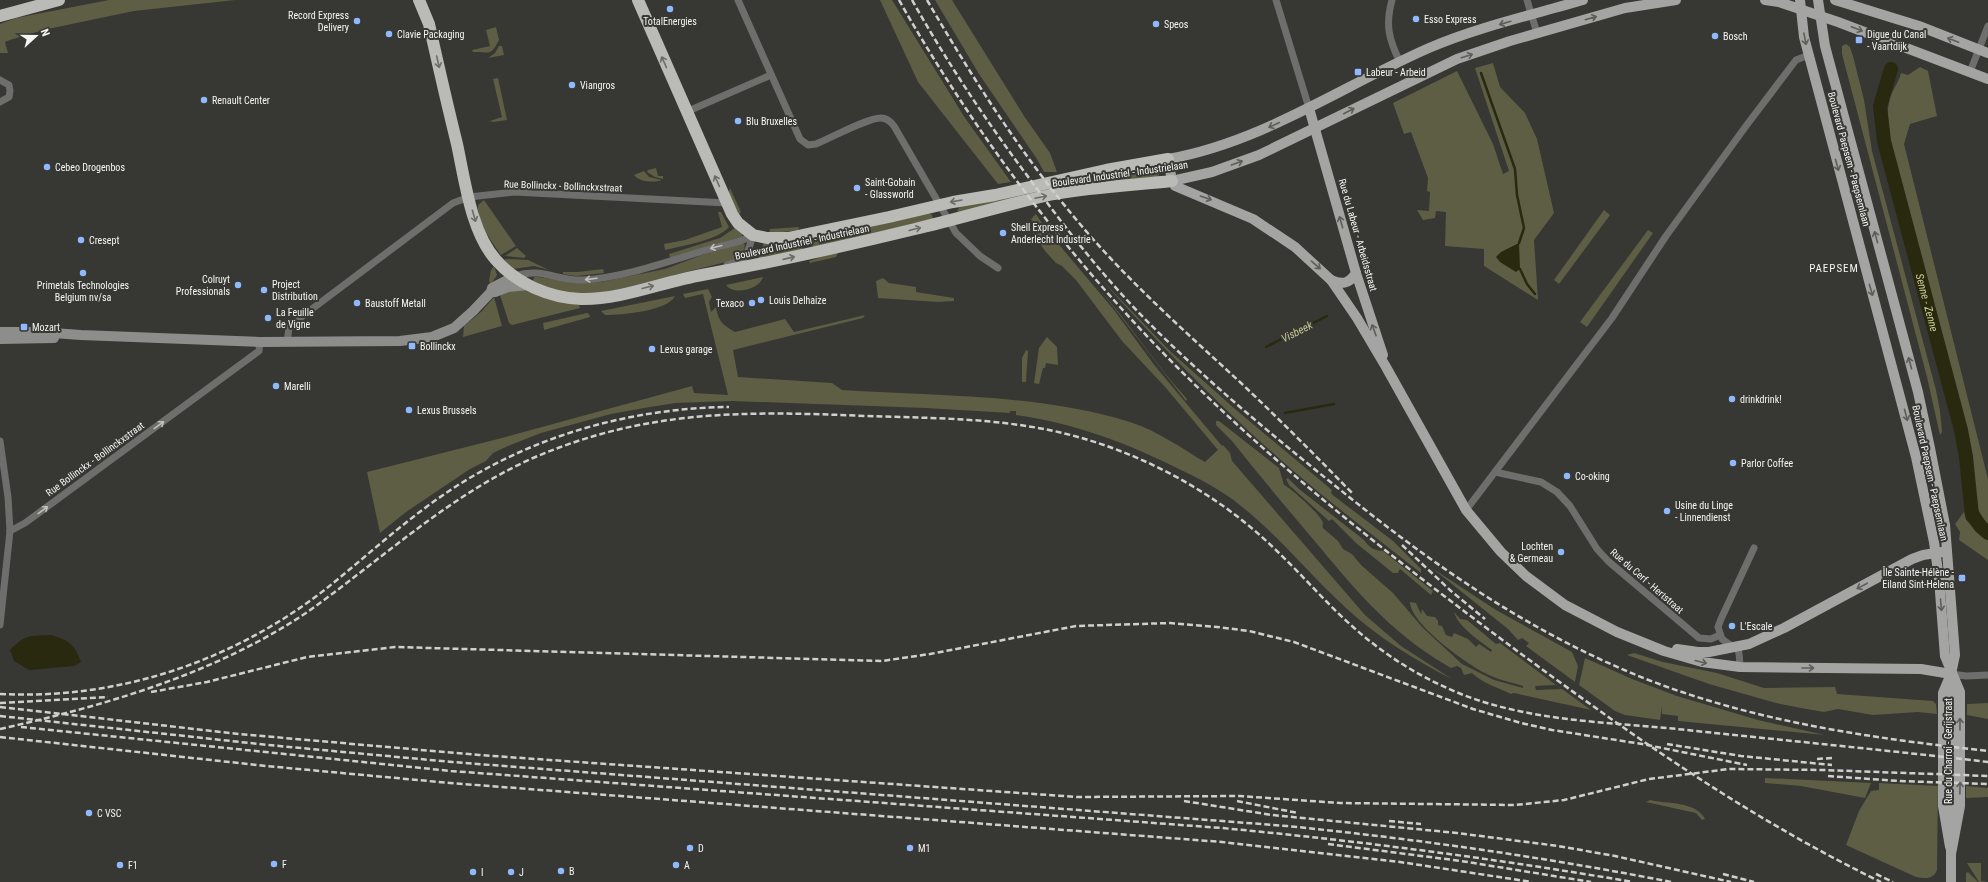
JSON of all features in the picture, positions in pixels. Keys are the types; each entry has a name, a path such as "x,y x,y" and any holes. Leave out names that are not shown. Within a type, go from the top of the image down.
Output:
{"highway":[{"path":"0,16 59,0"},
{"path":"419,0 429,24 469,197 480,236 498,262 515,276"},
{"path":"638,0 727,203 738,223 753,235"},
{"name":"Boulevard Industriel - Industrielaan","path":"753,235 764,238 788,238 940,205 1168,159"},
{"name":"Boulevard Industriel - Industrielaan","path":"515,276 528,285 543,292 564,298 598,299 686,278 751,266 1056,194 1093,188 1172,181"}],"main road":[{"name":"Boulevard Industriel - Industrielaan","path":"1168,159 1205,152 1230,143 1309,108 1429,48 1466,34 1583,0"},
{"name":"Boulevard Industriel - Industrielaan","path":"1172,181 1236,164 1457,59 1537,33 1625,8 1676,0"},
{"path":"1765,0 1801,5 1820,16 1988,78"},
{"name":"Boulevard Paepsem - Paepsemlaan","path":"1801,5 1804,37 1916,457 1935,553 1948,552 1945,525 1918,392 1825,46 1818,0"},
{"path":"1835,0 1919,26 1983,51"},
{"name":"Rue du Labeur - Arbeidsstraat","path":"1309,108 1365,304 1386,367"},
{"path":"1168,159 1172,181 1175,186 1231,208 1273,230 1295,246 1331,280 1353,312 1386,367 1466,510 1501,552 1526,576 1548,593 1604,626 1651,644 1664,651 1702,662 1740,667 1921,669 1937,670 1951,674"},
{"path":"1331,280 1340,284 1345,284 1356,273"},
{"path":"1353,312 1365,304"},
{"name":"Rue du Charroi - Gerijstraat","path":"1948,552 1955,655 1951,674 1951,882"},
{"path":"1651,644 1698,652 1737,647 1766,637 1912,559 1935,553"},
{"name":"Rue du Charroi - Gerijstraat","path":"1935,553 1942,611 1944,656 1951,674"}],"street":[{"path":"425,0 429,24"},
{"path":"738,0 800,139 808,144 816,144 872,120 883,118 891,122 956,233 980,256 998,268"},
{"path":"1276,0 1309,108"},
{"path":"1392,0 1388,14 1389,38 1400,62"},
{"path":"1527,0 1537,33"},
{"path":"1970,72 1983,51 1988,26"},
{"path":"1466,510 1612,318 1666,236 1750,120 1796,60 1809,55"},
{"path":"686,112 771,75"},
{"path":"0,80 9,85 10,91 9,97 5,101 0,102"},
{"name":"Rue Bollinckx - Bollinckxstraat","path":"287,342 289,328 296,320 453,203 469,197 514,192 727,203"},
{"name":"Boulevard Industriel - Industrielaan","path":"81,335 260,342 392,341 432,337 454,328 473,311 491,292 492,288 526,272 537,272 582,280 602,278 662,264 713,248 746,240 753,235"},
{"name":"Boulevard Industriel - Industrielaan","path":"686,278 743,259 747,255 753,235"},
{"path":"498,262 500,275 498,284"},
{"name":"Boulevard Industriel - Industrielaan","path":"491,292 508,287 528,285"},
{"path":"0,332 60,333 81,335"},
{"path":"0,339 40,339 81,335"},
{"name":"Rue Bollinckx - Bollinckxstraat","path":"10,531 25,523 259,351 260,342"},
{"path":"0,441 8,497 10,531 0,625"},
{"name":"Rue du Cerf - Hertstraat","path":"1495,472 1541,482 1557,492 1570,506 1596,549 1608,561 1699,638 1711,639 1720,635"},
{"path":"1740,667 1737,647 1725,641 1720,635 1718,627 1720,619 1754,548"},
{"path":"1951,674 1966,676 1988,675"}],"green space":[{"path":"109,0 235,0 134,11 43,30 5,42 8,53 0,53 0,24 16,18"},
{"path":"880,0 892,0 965,118 1011,182 998,184 918,82"},
{"path":"935,0 952,0 1024,116 1050,153 1057,172 1044,172 1037,159 979,74"},
{"path":"496,27 499,40 493,49 489,52 473,52 472,50 490,46 486,30"},
{"path":"1846,44 1850,47 1853,56 1864,100 1872,151 1936,390 1942,432 1940,435 1927,377 1842,54 1842,46"},
{"path":"499,46 502,46 504,55 488,58 495,53"},
{"path":"1493,63 1500,87 1525,113 1537,139 1554,213 1534,240 1538,300 1484,266 1484,249 1445,246 1446,212 1436,211 1435,218 1423,220 1417,210 1429,211 1430,192 1427,191 1428,178 1411,132 1404,134 1393,103 1457,71 1493,144 1503,174 1509,171 1475,68"},
{"path":"1920,67 1928,71 1937,116 1910,124 1904,144 1988,479 1988,526 1976,506 1973,467 1886,131 1889,103 1901,73 1908,75"},
{"path":"498,78 507,120 493,122 490,121 502,117 493,79"},
{"path":"1154,166 1160,170 1159,175 1156,177 959,212 957,211 961,205"},
{"path":"656,168 658,176 663,176 663,179 655,177 647,172 648,170"},
{"path":"644,171 649,177 662,180 647,181 639,179 634,175"},
{"path":"730,188 741,212 737,216 728,194"},
{"path":"484,200 516,246 501,255 482,225 478,205"},
{"path":"1604,210 1610,215 1559,284 1554,280"},
{"path":"718,212 721,212 729,227 724,232 709,239 665,250 664,244 685,240 722,227"},
{"path":"928,212 932,215 933,219 814,247 810,245 811,238"},
{"path":"1036,214 1045,228 1114,310 1155,366 1222,446 1223,445 1230,453 1232,461 1365,615 1401,646 1452,679 1423,664 1383,638 1357,618 1281,542 1255,518 1220,491 1161,460 1121,443 1081,429 1016,415 1016,411 1010,411 1010,413 926,408 732,401 675,403 611,414 541,433 493,453 486,461 470,469 406,512 380,533 367,472 502,438 692,386 694,393 728,395 703,294 685,298 683,294 708,289 712,297 709,302 711,312 716,307 718,316 722,322 735,332 785,319 794,332 865,315 863,318 733,350 738,377 832,383 842,390 951,395 1025,401 1061,406 1130,422 1169,440 1205,462 1218,450 1166,388 1122,341 1076,280 1062,266 1056,263 1045,251 1027,224 1038,234 1040,233 1031,219"},
{"path":"799,227 798,230 769,234 770,229"},
{"path":"735,228 742,233 742,237 670,258 669,254 720,238"},
{"path":"1648,230 1653,233 1587,327 1580,322"},
{"path":"800,240 803,246 802,250 758,260 764,242"},
{"path":"743,243 745,245 743,252 734,260 674,275 667,279 592,295 555,291 533,281 534,277 538,277 579,283 601,282 665,269 710,252"},
{"path":"517,248 526,256 524,258 505,256"},
{"path":"839,251 836,257 810,263 809,261 831,253"},
{"path":"504,260 528,260 549,270 534,266 513,269"},
{"path":"494,266 497,275 491,284 489,281 491,270"},
{"path":"603,269 604,273 576,276 563,274 563,272"},
{"path":"763,277 757,285 746,290 735,290 726,285"},
{"path":"883,278 889,283 916,287 916,292 954,298 954,301 938,302 878,298 876,281"},
{"path":"1101,279 1171,352 1235,409 1332,490 1331,493 1334,496 1393,541 1421,569 1421,573 1312,487 1245,428 1171,355"},
{"path":"521,288 579,305 580,308 512,325 509,323 500,293"},
{"path":"1101,291 1187,399 1186,401"},
{"path":"675,296 671,301 654,309 605,315 601,311"},
{"path":"494,297 502,326 463,337 464,326 482,311"},
{"path":"587,313 590,317 544,330 543,323"},
{"path":"1047,337 1057,347 1058,365 1046,363 1045,368 1043,368 1039,384 1034,383 1039,348"},
{"path":"1026,350 1028,351 1026,382 1022,382 1022,358"},
{"path":"1216,421 1219,421 1279,468 1284,485 1313,509 1322,520 1323,528 1338,541 1343,549 1352,554 1361,565 1393,593 1423,628 1462,664 1494,680 1523,688 1523,686 1503,680 1474,667 1452,651 1428,631 1412,611 1410,602 1416,603 1421,614 1422,609 1427,616 1435,617 1438,621 1438,625 1442,626 1446,635 1452,637 1454,633 1468,639 1476,647 1479,644 1491,652 1492,650 1460,623 1454,612 1460,619 1467,620 1496,644 1500,643 1556,685 1535,686 1536,690 1562,689 1591,710 1514,693 1511,694 1485,682 1472,673 1464,675 1461,668 1457,666 1451,668 1406,638 1373,608 1342,574 1232,441 1216,425"},
{"path":"1288,478 1299,489 1364,540 1370,547 1383,551 1433,591 1431,595 1400,569 1398,573 1393,573 1356,543 1332,519 1329,521 1289,485 1286,479"},
{"path":"1964,512 1966,520 1988,539 1988,560 1959,540 1960,532 1955,524"},
{"path":"1432,568 1496,610 1572,652 1578,666 1575,682 1526,646 1529,643 1522,638 1518,640 1508,629"},
{"path":"1634,653 1663,662 1717,673 1764,688 1835,687 1837,694 1933,701 1936,704 1937,714 1918,712 1873,715 1838,709 1824,712 1776,703 1709,684 1627,655"},
{"path":"1585,658 1632,679 1677,696 1758,720 1825,735 1678,721 1678,716 1662,714 1662,706 1660,720 1625,715 1615,711 1579,685"},
{"path":"1988,703 1988,719 1967,715 1967,704"},
{"path":"1765,778 1871,783 1865,798 1801,786 1765,783"},
{"path":"1879,783 1938,786 1937,870 1931,877 1916,877 1846,845 1859,811 1871,791 1879,790"},
{"path":"1966,786 1988,788 1988,797 1966,798"},
{"path":"1650,800 1688,806 1701,813 1705,819 1702,820 1696,813 1646,802"},
{"path":"1967,863 1981,863 1981,881 1988,882 1979,882"},
{"path":"1968,872 1978,882 1966,882 1966,873"}],"shaded area":[{"path":"1519,243 1520,269 1516,272 1500,262 1496,257 1501,252"},
{"path":"51,635 67,641 74,647 81,662 74,666 29,670 14,661 10,650 24,638"}],"waterway":[{"name":"Senne - Zenne","path":"1891,69 1880,106 1884,141 1961,430 1966,457 1972,515 1981,527 1988,533"},
{"path":"1481,73 1515,169 1517,195 1524,228 1519,243"},
{"path":"1520,269 1527,284 1535,294"},
{"name":"Visbeek","path":"1266,347 1327,316"},
{"name":"Visbeek","path":"1285,413 1334,404"}],"railway":[{"path":"899,0 959,99 992,147 1062,239 1099,283 1178,368 1260,445 1302,482 1390,554 1524,656 1610,718 1653,748 1742,805 1787,832 1881,882"},
{"path":"912,0 953,69 1013,157 1074,238 1122,295 1199,371 1265,428 1369,513 1444,568 1482,594 1561,640 1646,679 1687,694 1729,707 1814,726 1857,734 1988,751"},
{"path":"927,0 964,62 1004,123 1046,182 1092,238 1146,294 1255,397 1353,494"},
{"path":"0,694 44,694 88,690 131,682 173,671 214,655 253,636 291,614 327,588 430,504 468,479 498,462 561,436 627,418 695,408 729,407"},
{"path":"0,729 40,720 120,698 159,685 197,670 271,635 334,593 416,530 472,491 502,473 533,458 575,442 616,430 657,422 738,414 823,414 935,418 1027,426 1089,440 1128,454 1184,481 1213,499 1253,529 1272,546 1334,609 1377,647 1432,681 1446,688 1487,703 1513,710 1568,719 1988,762"},
{"path":"1402,545 1451,591 1485,619"},
{"path":"151,692 207,682 307,657 395,647 882,661 930,654 1076,626 1170,623 1249,631 1294,642 1473,709 1521,723 1552,730 1642,744 1747,765"},
{"path":"0,703 108,697"},
{"path":"0,707 239,734 479,755 1077,797 1239,796 1340,803 1515,805 1564,800 1649,779 1729,769 1823,770 1988,776"},
{"path":"0,716 268,745 452,762 1287,826 1480,850 1671,882"},
{"path":"21,727 451,771 1222,828 1429,851 1633,882"},
{"path":"0,737 266,766 450,783 1222,842 1400,862 1532,882"},
{"path":"1667,744 1741,756 1832,765"},
{"path":"1817,759 1832,758"},
{"path":"1828,776 1899,781 1988,784"},
{"path":"1184,801 1272,815 1457,833 1558,846 1615,856 1731,882"},
{"path":"1237,801 1298,813"},
{"path":"1389,821 1421,824"},
{"path":"1328,844 1461,861 1591,882"},
{"path":"1723,874 1754,882"},
{"path":"1876,874 1893,882"}],"place":[{"name":"TotalEnergies","path":"670,9"},
{"name":"Esso Express","path":"1416,19"},
{"name":"Record Express Delivery","path":"357,21"},
{"name":"Speos","path":"1156,24"},
{"name":"Clavie Packaging","path":"389,34"},
{"name":"Bosch","path":"1715,36"},
{"name":"Digue du Canal - Vaartdijk","path":"1859,40"},
{"name":"Labeur - Arbeid","path":"1358,72"},
{"name":"Viangros","path":"572,85"},
{"name":"Renault Center","path":"204,100"},
{"name":"Blu Bruxelles","path":"738,121"},
{"name":"Cebeo Drogenbos","path":"47,167"},
{"name":"Saint-Gobain - Glassworld","path":"857,188"},
{"name":"Shell Express Anderlecht Industrie","path":"1003,233"},
{"name":"Cresept","path":"81,240"},
{"name":"Primetals Technologies Belgium nv/sa","path":"83,273"},
{"name":"Colruyt Professionals","path":"238,285"},
{"name":"Project Distribution","path":"264,290"},
{"name":"Louis Delhaize","path":"761,300"},
{"name":"Baustoff Metall","path":"357,303"},
{"name":"Texaco","path":"752,303"},
{"name":"La Feuille de Vigne","path":"268,318"},
{"name":"Mozart","path":"24,327"},
{"name":"Bollinckx","path":"412,346"},
{"name":"Lexus garage","path":"652,349"},
{"name":"Marelli","path":"276,386"},
{"name":"drinkdrink!","path":"1732,399"},
{"name":"Lexus Brussels","path":"409,410"},
{"name":"Parlor Coffee","path":"1733,463"},
{"name":"Co-oking","path":"1567,476"},
{"name":"Usine du Linge - Linnendienst","path":"1667,511"},
{"name":"Lochten & Germeau","path":"1561,552"},
{"name":"Île Sainte-Hélène - Eiland Sint-Helena","path":"1962,578"},
{"name":"L'Escale","path":"1732,626"},
{"name":"C VSC","path":"89,813"},
{"name":"D","path":"690,848"},
{"name":"M1","path":"910,848"},
{"name":"F","path":"274,864"},
{"name":"F1","path":"120,865"},
{"name":"A","path":"676,865"},
{"name":"B","path":"561,871"},
{"name":"I","path":"473,872"},
{"name":"J","path":"511,872"}],"district":[{"name":"PAEPSEM","path":"1834,268"}]}
